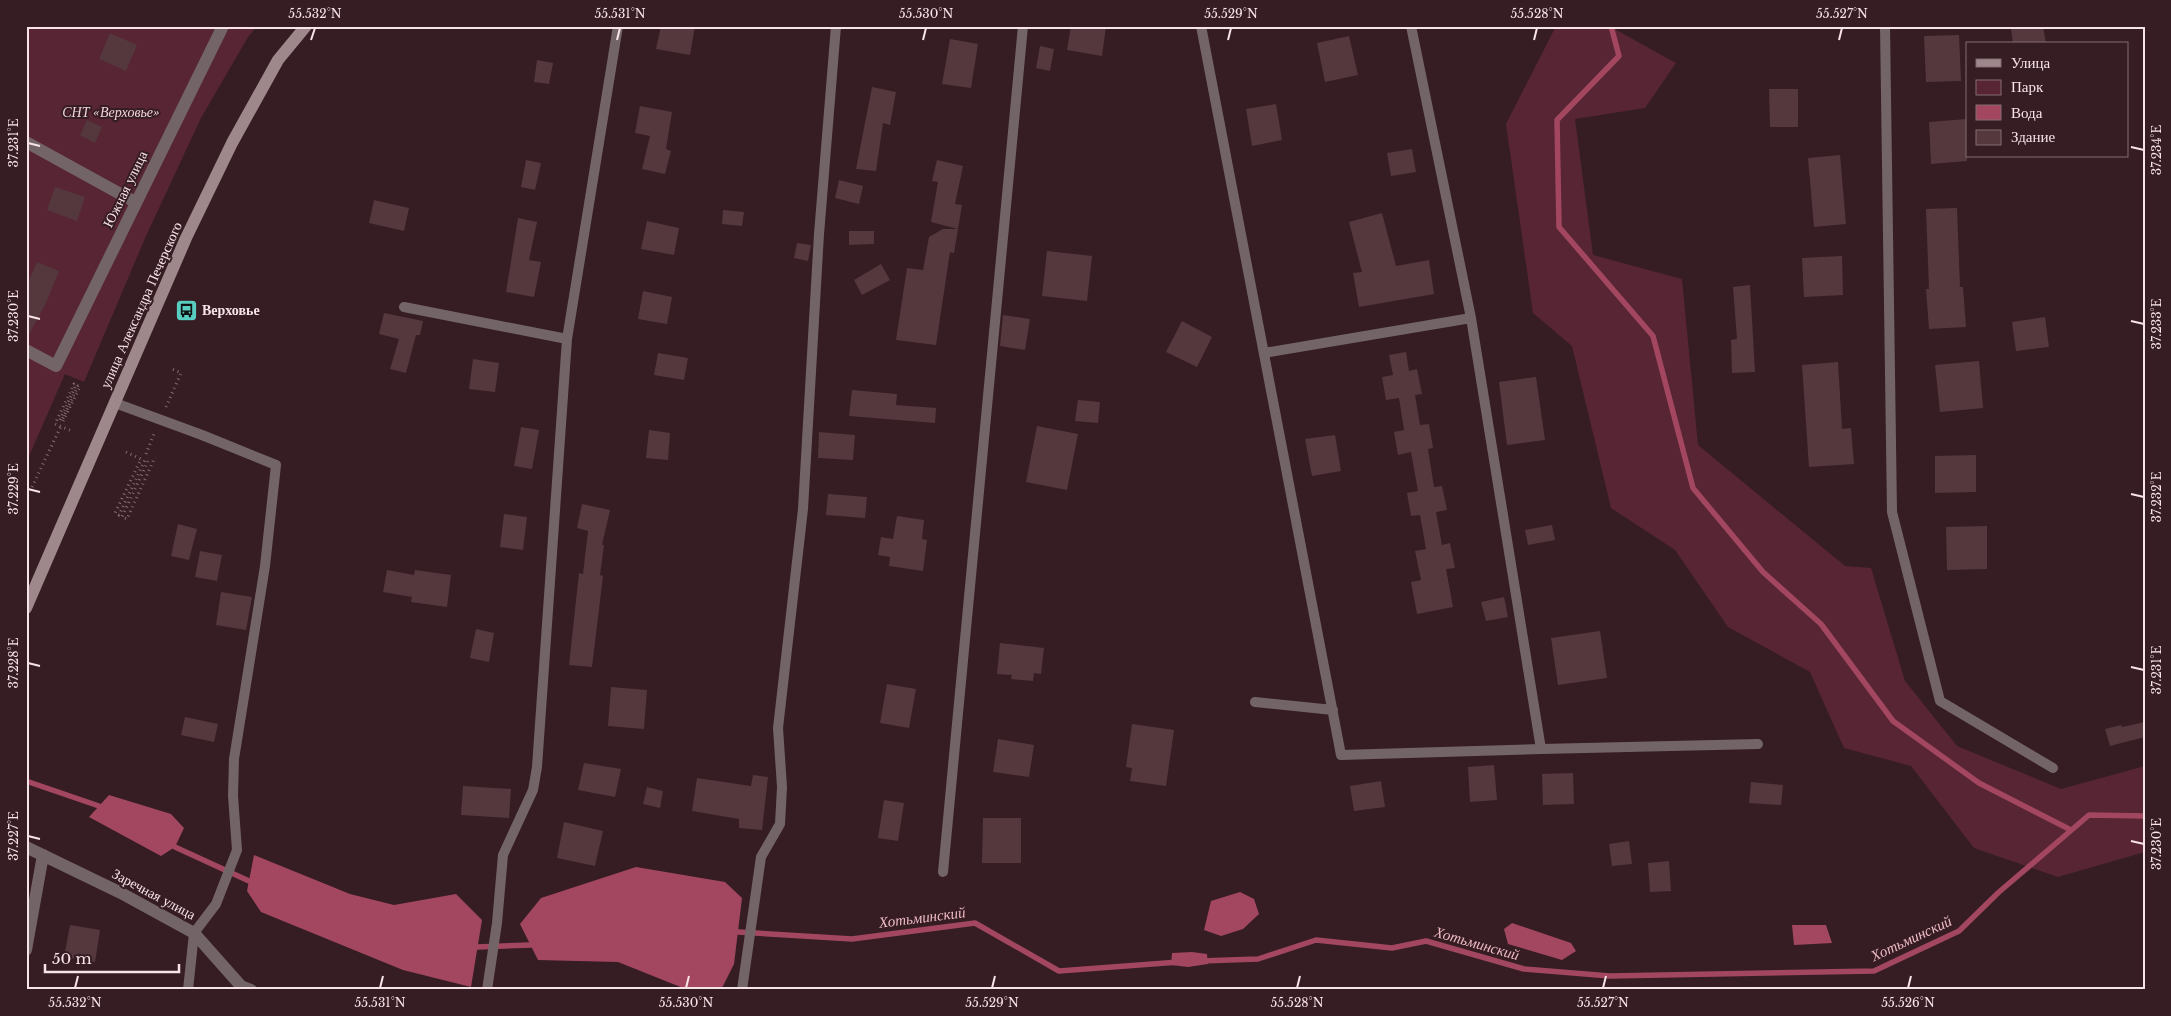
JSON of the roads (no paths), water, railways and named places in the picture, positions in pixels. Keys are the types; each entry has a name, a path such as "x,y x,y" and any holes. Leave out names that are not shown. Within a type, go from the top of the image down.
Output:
{"main road":[{"name":"улица Александра Печерского","path":"28,601 186,238 232,143 278,60 306,26"}],"street":[{"name":"Южная улица","path":"26,350 56,366 223,26"},
{"path":"26,142 135,202"},
{"name":"Заречная улица","path":"26,847 121,893 194,933 241,986 251,990"},
{"path":"26,950 43,854"}],"lane":[{"path":"487,990 497,924 503,855 533,790 537,768 568,339 618,26"},
{"path":"742,990 761,857 780,824 782,787 778,728 802,509 819,234 836,26"},
{"path":"943,872 1023,26"},
{"path":"1202,26 1341,755 1758,744"},
{"path":"1411,26 1471,318 1541,749"},
{"path":"1885,26 1892,512 1940,701 2053,768"},
{"path":"404,307 568,339"},
{"path":"1264,353 1471,318"},
{"path":"115,403 202,435 276,466 265,566 234,759 233,796 237,850 216,904 194,933 188,990"},
{"path":"1255,702 1333,710"}],"water":[{"path":"109,795 171,814 184,828 175,847 161,856 89,817"},
{"path":"254,855 350,894 394,905 456,894 482,920 471,987 403,970 261,912 247,891"},
{"path":"636,867 725,882 742,898 734,964 721,990 688,990 618,962 538,960 520,924 541,898"},
{"path":"1240,892 1254,899 1259,914 1243,929 1221,936 1204,930 1211,901"},
{"path":"1512,923 1571,943 1576,951 1562,960 1508,944 1504,929"},
{"path":"1792,925 1826,925 1832,943 1794,945"},
{"path":"1192,952 1207,954 1208,964 1188,967 1171,965 1172,953"}],"waterway":[{"path":"1611,26 1619,56 1557,120 1559,227 1653,336 1693,488 1763,572 1821,624 1893,721 1979,783 2071,830"},
{"path":"26,781 99,806"},
{"name":"Хотьминский","path":"1200,961 1258,959 1316,940 1392,948 1426,941 1524,969 1610,976 1874,971 1959,931 1999,892 2089,815 2145,816"},
{"name":"Хотьминский","path":"175,847 249,881"},
{"name":"Хотьминский","path":"738,932 852,939 975,923 1059,971 1179,962"},
{"name":"Хотьминский","path":"477,947 531,945"}],"place":[{"name":"Верховье","path":"186,310"}],"park label":[{"name":"СНТ «Верховье»","path":"111,112"}]}
